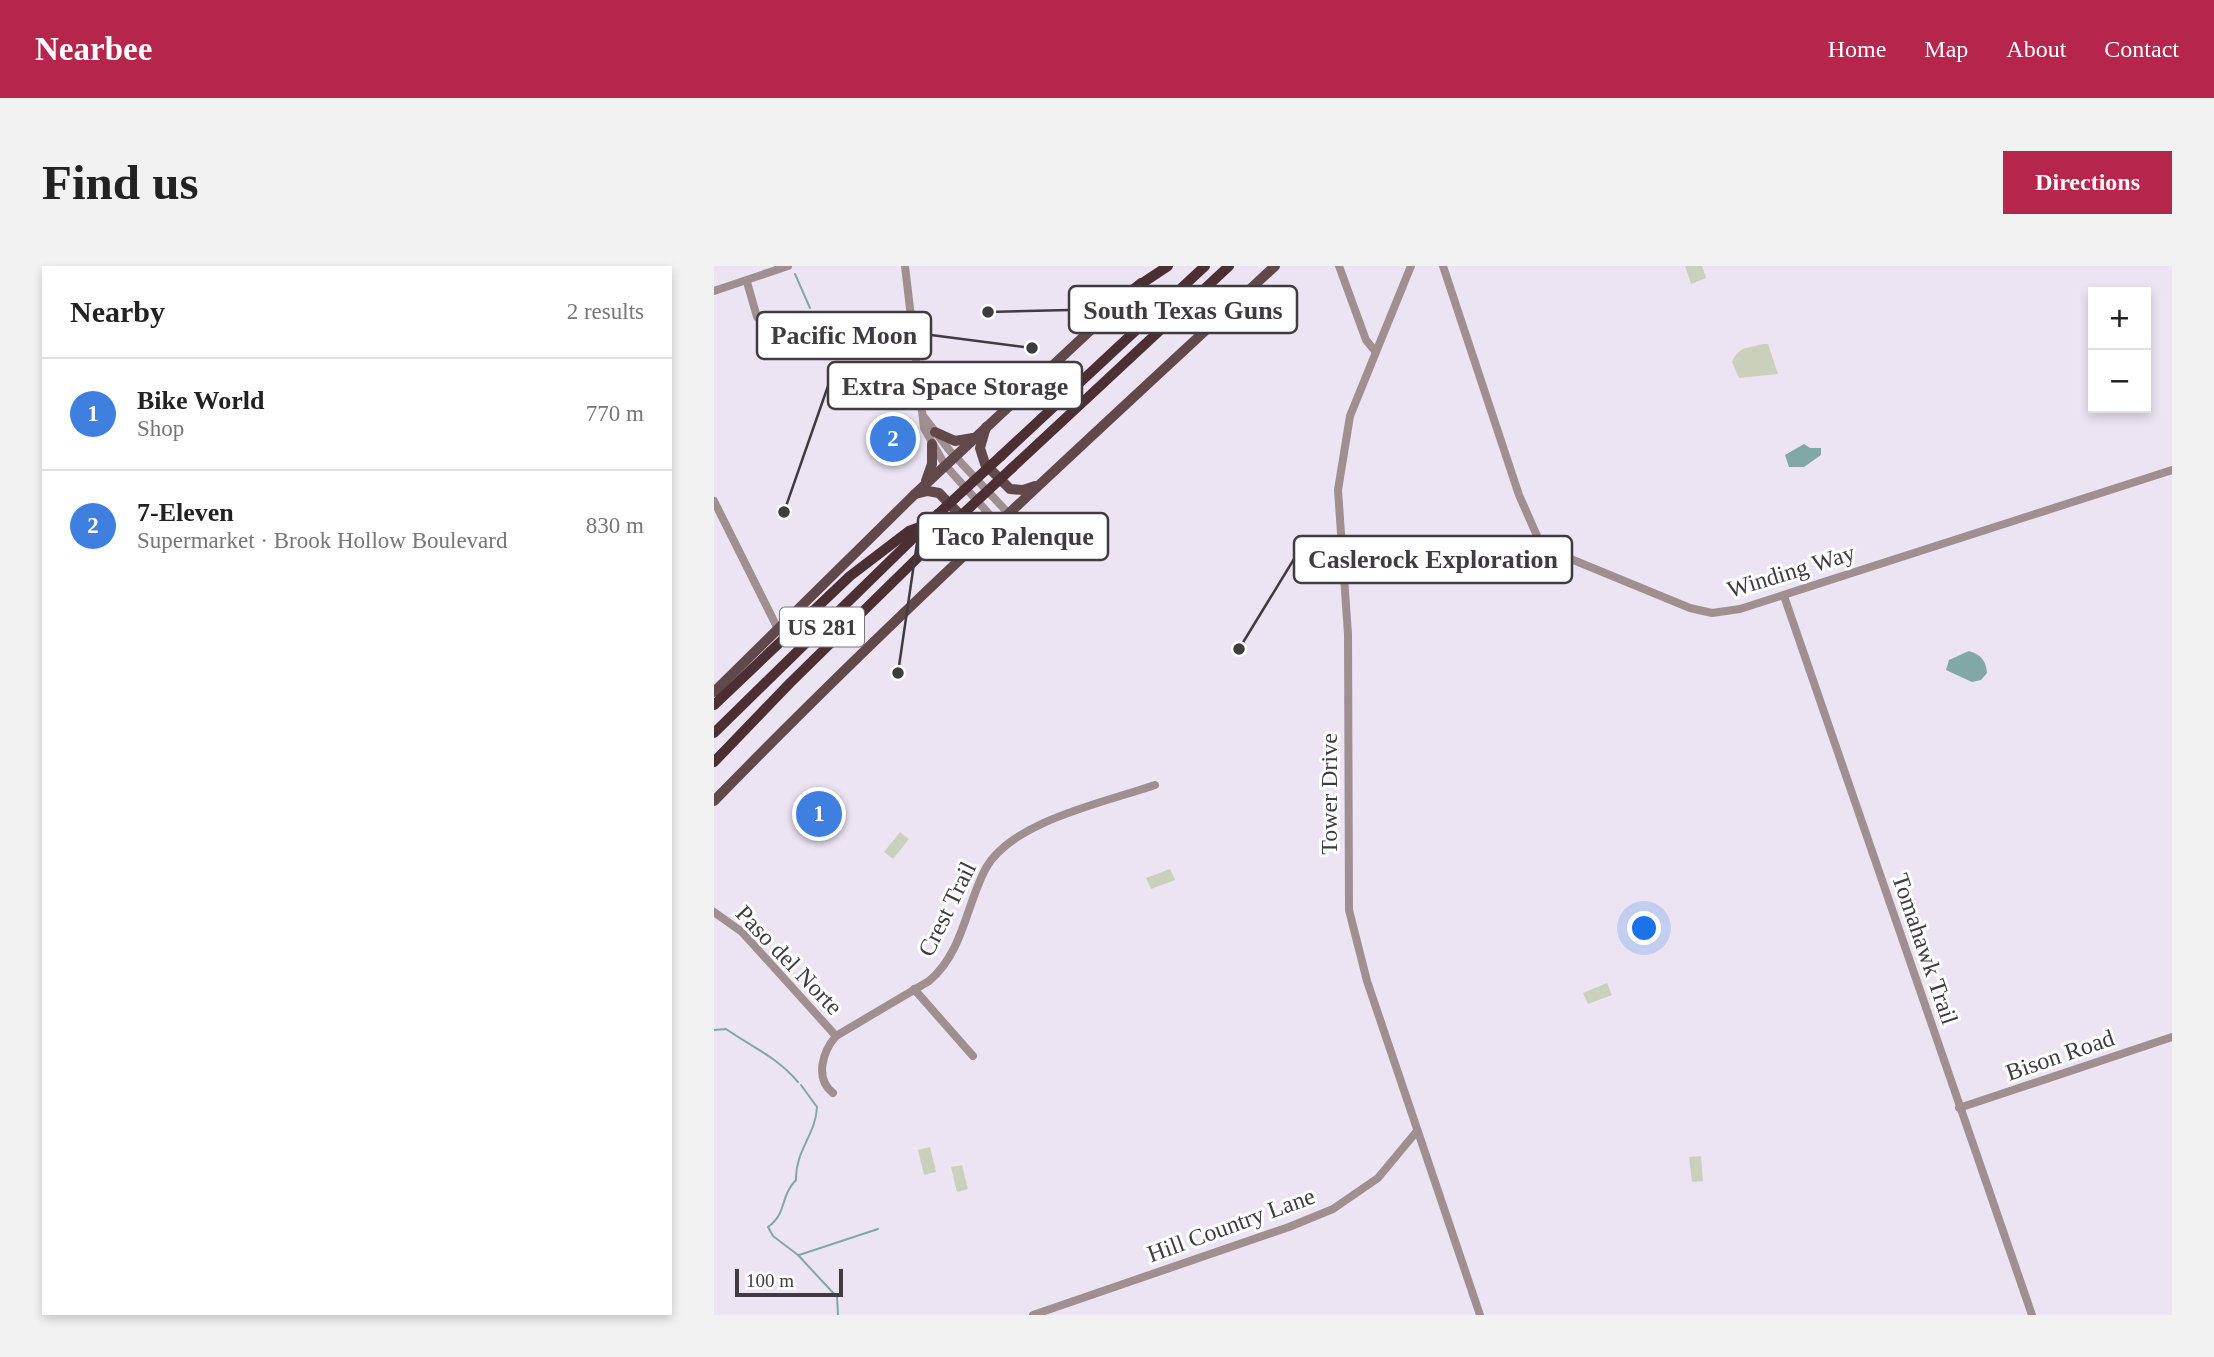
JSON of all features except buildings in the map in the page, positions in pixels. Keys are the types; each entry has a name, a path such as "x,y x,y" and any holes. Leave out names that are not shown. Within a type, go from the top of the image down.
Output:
{"highway":[{"path":"1135,288 1168,266"},
{"name":"US 281","path":"714,733 934,518 1205,266"},
{"name":"US 281","path":"714,762 790,682 950,526 1229,266"},
{"path":"714,705 850,576 909,531 934,518"},
{"path":"714,772 790,682"}],"main road":[{"path":"714,692 777,627 945,465 1159,266"},
{"path":"714,801 790,723 961,559 1275,266"},
{"path":"986,427 981,456 1004,485 1019,491 1041,483"},
{"path":"935,432 955,441 974,438"},
{"path":"918,491 932,464 932,444"},
{"path":"918,491 939,493 968,523 970,538 961,559"}],"street":[{"path":"714,291 788,266"},
{"path":"905,266 924,428 945,465 998,524"},
{"path":"1339,266 1366,340 1375,351"},
{"name":"Tower Drive","path":"1411,266 1350,416 1338,490 1348,634 1349,910 1357,951 1480,1315"},
{"name":"Winding Way","path":"1442,268 1519,495 1538,538 1566,557 1690,608 1725,612 1784,596 2172,470"},
{"path":"747,282 757,317"},
{"path":"924,417 955,456 1009,514"},
{"path":"714,501 777,627"},
{"name":"Tomahawk Trail","path":"1784,596 2032,1315"},
{"name":"Crest Trail","path":"836,1035 935,976 950,958 987,866 1007,843 1033,827 1155,785"},
{"name":"Paso del Norte","path":"714,912 742,932 836,1035"},
{"path":"914,989 973,1056"},
{"path":"833,1093 824,1079 823,1060 836,1035"},
{"name":"Bison Road","path":"1959,1108 2172,1037"},
{"name":"Hill Country Lane","path":"1036,1314 1289,1227 1333,1209 1378,1178 1417,1131"}],"shaded area":[{"path":"1685,266 1702,266 1706,278 1691,284"},
{"path":"1768,344 1778,374 1739,378 1732,362 1735,357 1745,348"},
{"path":"1804,444 1810,448 1821,448 1821,455 1804,467 1789,467 1785,455"},
{"path":"1969,651 1984,661 1987,673 1981,680 1972,682 1946,670 1949,660"},
{"path":"900,832 909,839 893,859 884,852"},
{"path":"1170,869 1175,880 1151,889 1146,878"},
{"path":"1607,983 1612,995 1588,1004 1583,993"},
{"path":"930,1147 936,1172 924,1175 918,1150"},
{"path":"1701,1156 1703,1181 1692,1182 1689,1157"},
{"path":"962,1165 968,1189 957,1192 951,1167"}],"waterway":[{"path":"795,274 810,308"},
{"path":"714,1030 726,1029 773,1059 798,1082"},
{"path":"801,1085 817,1107 816,1117 799,1160 796,1180 781,1211 768,1227 773,1236 798,1255 837,1297 838,1315"},
{"path":"799,1255 878,1229"}],"place":[{"name":"South Texas Guns","path":"988,312"},
{"name":"Pacific Moon","path":"1032,348"},
{"name":"7-Eleven","path":"893,439"},
{"name":"Extra Space Storage","path":"784,512"},
{"name":"Caslerock Exploration","path":"1239,649"},
{"name":"Taco Palenque","path":"898,673"},
{"name":"Bike World","path":"819,814"}]}
